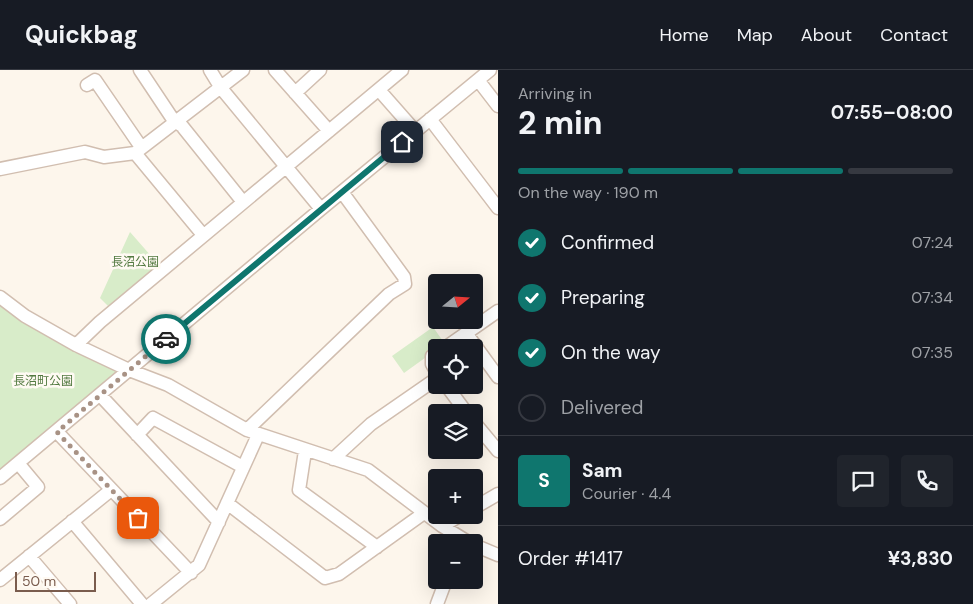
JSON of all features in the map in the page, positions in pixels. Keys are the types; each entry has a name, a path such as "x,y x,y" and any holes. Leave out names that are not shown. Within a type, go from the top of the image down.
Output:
{"street":[{"path":"140,70 174,122 182,126 244,202"},
{"path":"210,70 221,88 321,208"},
{"path":"0,168 85,152 104,157 138,150 243,70"},
{"path":"276,70 328,131"},
{"path":"294,93 320,70"},
{"path":"76,344 203,235 402,70"},
{"path":"0,478 321,208 490,70"},
{"path":"88,85 95,80 138,150 203,235"},
{"path":"478,80 498,106"},
{"path":"379,90 416,132"},
{"path":"430,119 498,208"},
{"path":"151,604 191,573 203,559 243,467 252,433 389,294 405,284 404,277 342,192"},
{"path":"0,297 25,316 76,344 129,370 168,385 252,433 368,470 454,534"},
{"path":"458,339 498,311"},
{"path":"466,333 498,377"},
{"path":"333,459 371,424 428,385"},
{"path":"100,395 218,522"},
{"path":"137,435 153,418 243,467"},
{"path":"57,432 191,573"},
{"path":"483,433 498,452"},
{"path":"305,451 298,490 378,547"},
{"path":"0,519 38,488 18,463"},
{"path":"0,580 111,490"},
{"path":"483,503 498,494"},
{"path":"227,503 325,578 339,574 424,513"},
{"path":"72,521 142,604"},
{"path":"442,526 446,524"},
{"path":"483,549 498,555"},
{"path":"29,556 70,604"},
{"path":"437,604 443,589"}],"green space":[{"name":"長沼公園","path":"130,232 159,265 108,306 100,298"},
{"name":"長沼町公園","path":"0,302 114,369 117,376 0,472"},
{"path":"430,329 434,329 441,339 428,339 428,356 404,373 392,356"}],"way so far":[{"path":"138,518 57,432 166,339"}],"route":[{"path":"166,339 402,142"}]}
